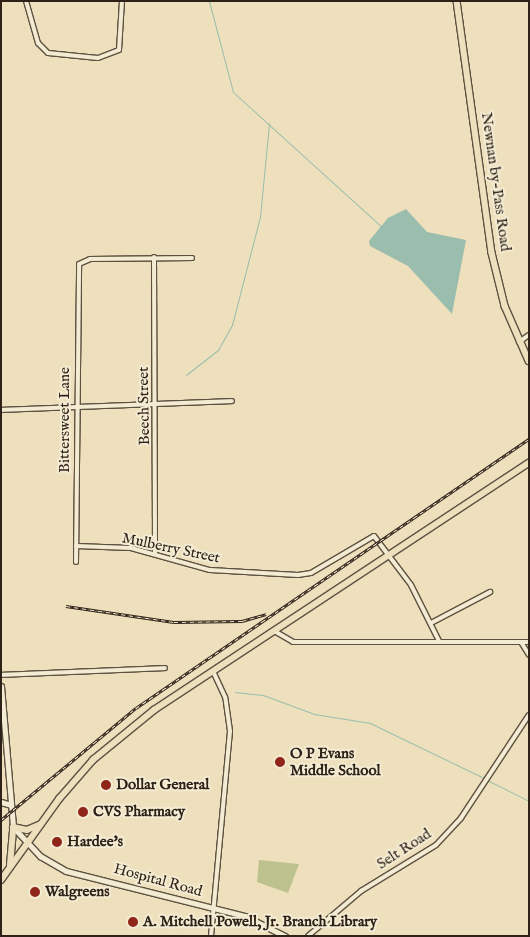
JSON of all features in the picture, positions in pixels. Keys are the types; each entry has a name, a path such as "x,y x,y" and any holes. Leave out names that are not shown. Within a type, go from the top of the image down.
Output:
{"main road":[{"name":"Newnan by-Pass Road","path":"457,1 492,253 519,342 529,361"},
{"path":"1,880 40,825 106,749 154,710 214,673 529,463"},
{"path":"9,868 14,827 26,830 40,825"}],"street":[{"path":"26,1 38,43 48,53 98,58 119,50 122,1"},
{"path":"154,258 192,258"},
{"name":"Bittersweet Lane","path":"76,562 79,264 85,259 154,258"},
{"name":"Beech Street","path":"154,258 155,554"},
{"path":"519,342 529,335"},
{"path":"1,410 232,402"},
{"name":"Mulberry Street","path":"76,546 155,554 210,570 298,575 320,568 370,537 391,555"},
{"path":"391,555 431,623 439,641"},
{"path":"431,623 490,592"},
{"path":"276,632 293,642 529,642"},
{"path":"521,642 529,655"},
{"path":"1,675 165,668"},
{"path":"211,936 230,730 225,698 214,673"},
{"path":"1,686 14,827"},
{"name":"Selt Road","path":"308,936 361,891 436,845 462,818 529,715"},
{"path":"1,802 11,805"},
{"name":"Hospital Road","path":"14,827 27,844 62,869 214,907 261,922 285,936"}],"green space":[{"path":"259,860 299,864 288,893 257,882"}],"shaded area":[{"path":"406,209 427,232 466,240 452,314 408,266 370,246 369,241 388,218"}],"waterway":[{"path":"209,1 233,92 381,226"},
{"path":"186,375 218,350 232,325 260,217 269,123"},
{"path":"235,692 263,695 314,714 370,723 484,778"},
{"path":"489,781 529,801"}],"railway":[{"path":"1,820 136,708 529,439"},
{"path":"66,606 174,622 242,621 266,614"}],"place":[{"name":"O P Evans Middle School","path":"280,762"},
{"name":"Dollar General","path":"106,785"},
{"name":"CVS Pharmacy","path":"83,812"},
{"name":"Hardee's","path":"57,842"},
{"name":"Walgreens","path":"35,892"},
{"name":"A. Mitchell Powell, Jr. Branch Library","path":"133,922"}]}
